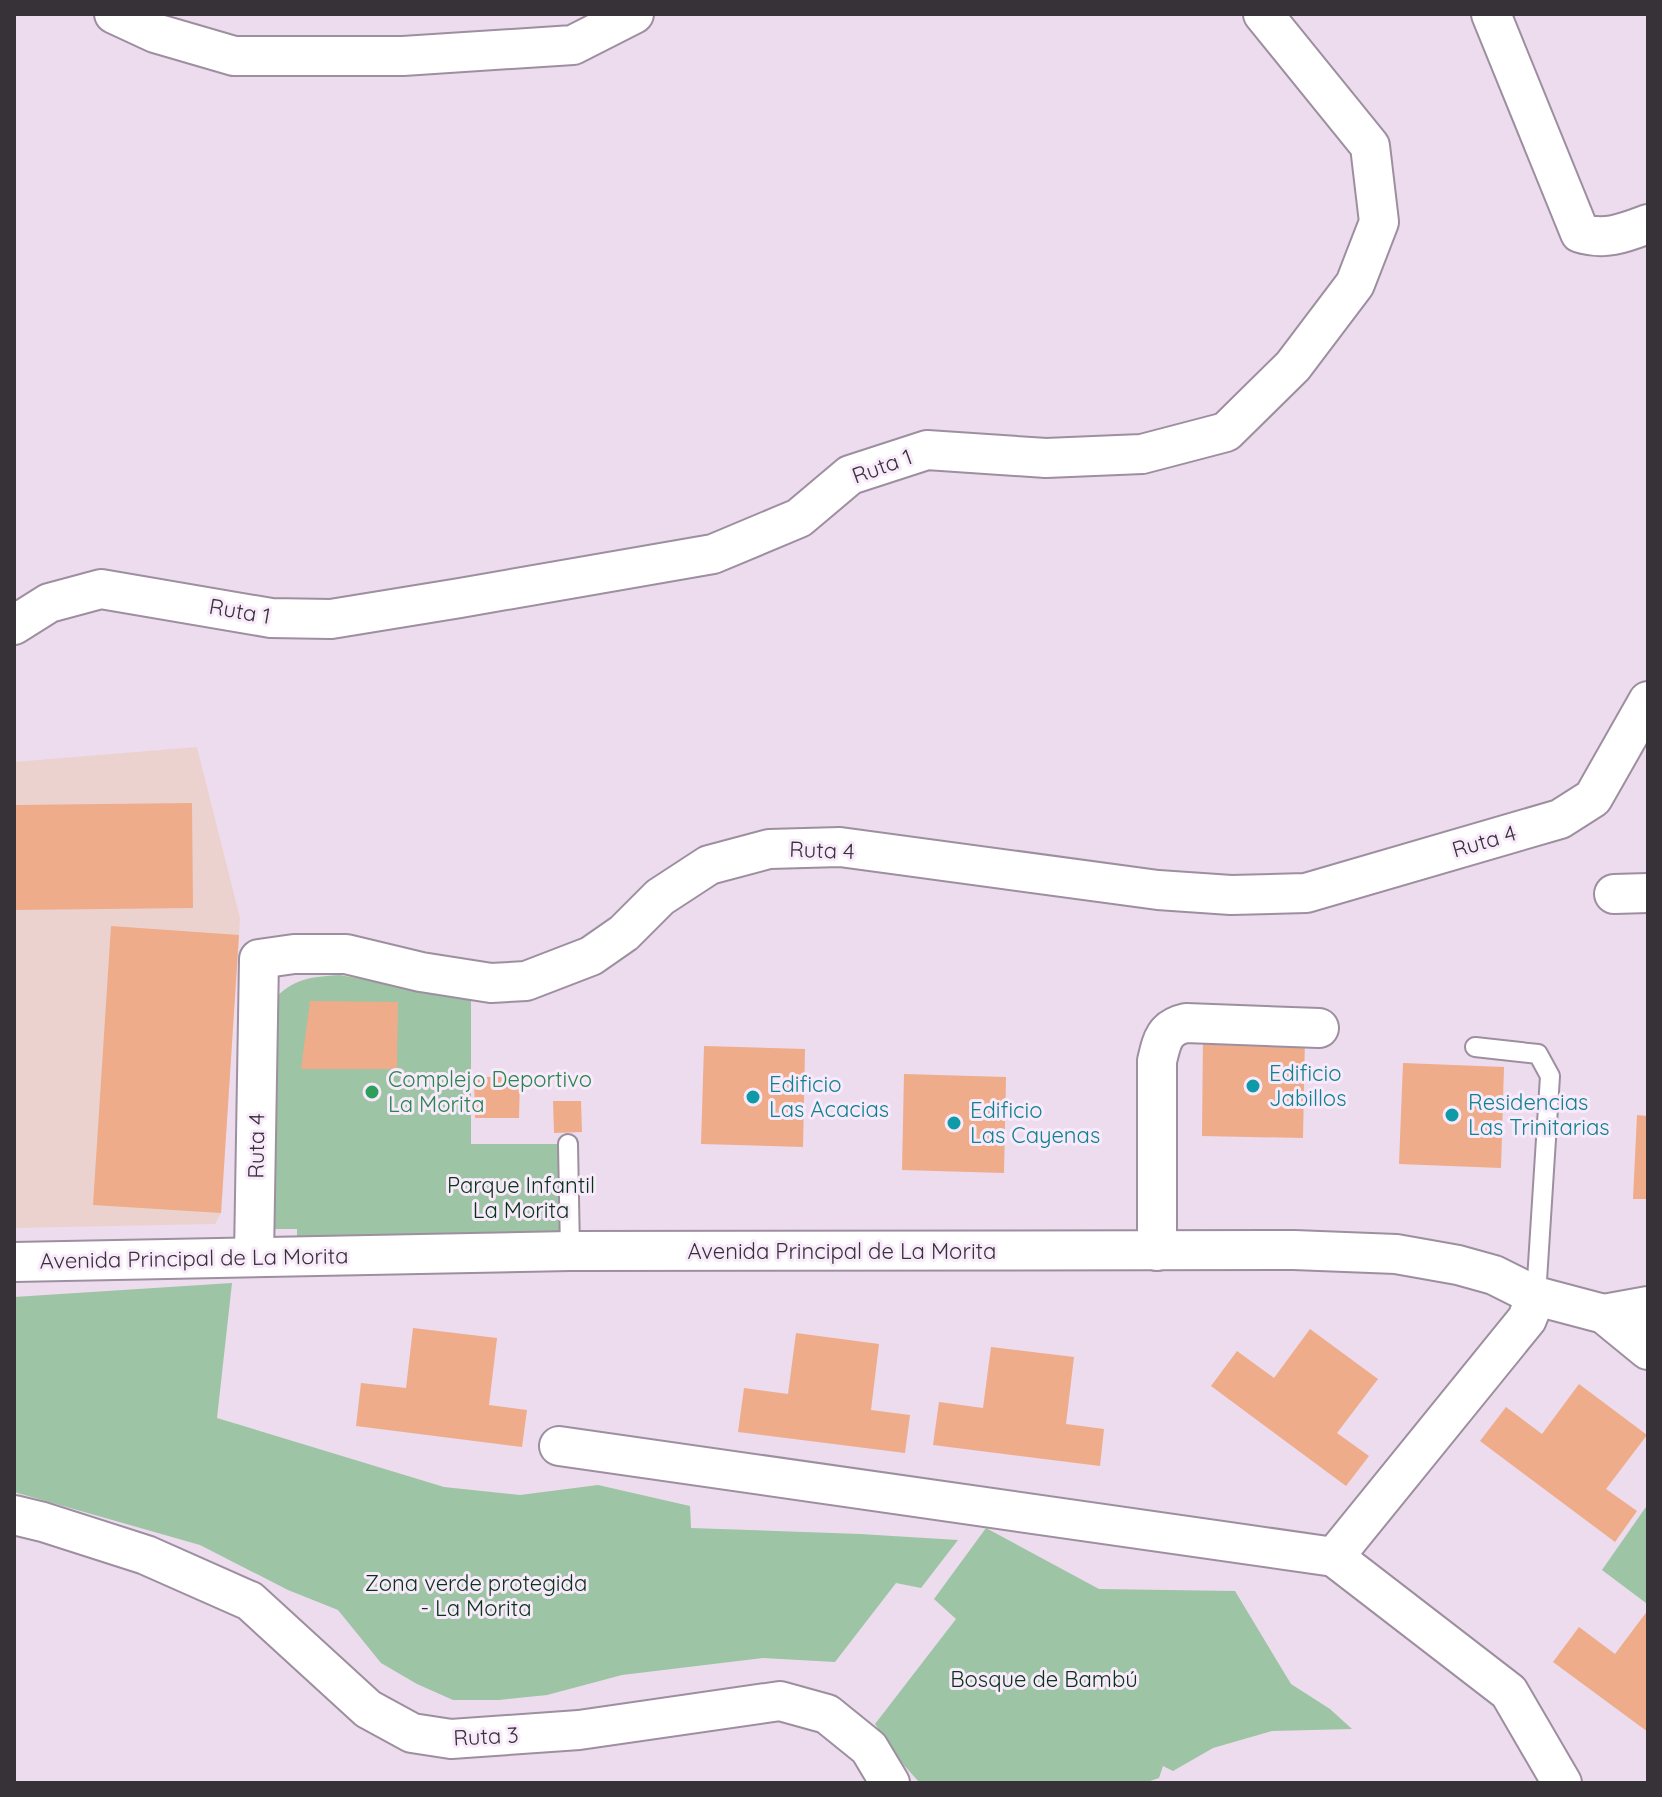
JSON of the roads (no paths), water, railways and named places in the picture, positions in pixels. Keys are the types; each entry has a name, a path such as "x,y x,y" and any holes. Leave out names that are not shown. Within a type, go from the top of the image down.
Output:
{"street":[{"path":"114,14 155,33 234,56 403,56 573,45 634,14"},
{"name":"Ruta 1","path":"14,625 49,603 101,589 271,618 331,619 713,554 799,518 850,475 927,450 1046,458 1142,454 1226,432 1293,366 1355,284 1379,222 1370,146 1263,14"},
{"path":"1491,14 1580,233 1596,238 1620,235 1648,224"},
{"name":"Ruta 4","path":"254,1256 259,959 294,954 346,954 421,972 491,983 526,981 591,956 624,933 660,897 709,865 769,849 840,847 1158,890 1231,895 1306,893 1560,819 1593,798 1648,701"},
{"path":"1157,1251 1157,1061 1165,1034 1174,1026 1186,1023 1319,1028"},
{"name":"Avenida Principal de La Morita","path":"14,1262 570,1251 1294,1250 1396,1254 1494,1275 1536,1296 1604,1314 1648,1350"},
{"path":"1334,1557 1527,1319 1536,1296"},
{"path":"1604,1314 1648,1306"},
{"path":"559,1446 1334,1557 1509,1692 1562,1783"},
{"name":"Ruta 3","path":"14,1515 146,1555 250,1601 368,1709 412,1733 451,1739 579,1730 780,1701 827,1714 869,1748 890,1783"}],"lane":[{"path":"1475,1047 1538,1054 1550,1076 1536,1296"},
{"path":"568,1144 570,1251"}],"place":[{"name":"Edificio Jabillos","path":"1253,1086"},
{"name":"Complejo Deportivo La Morita","path":"372,1092"},
{"name":"Edificio Las Acacias","path":"753,1097"},
{"name":"Residencias Las Trinitarias","path":"1452,1115"},
{"name":"Edificio Las Cayenas","path":"954,1123"}],"park label":[{"name":"Parque Infantil La Morita","path":"521,1198"},
{"name":"Zona verde protegida - La Morita","path":"476,1596"},
{"name":"Bosque de Bambú","path":"1044,1679"}]}
